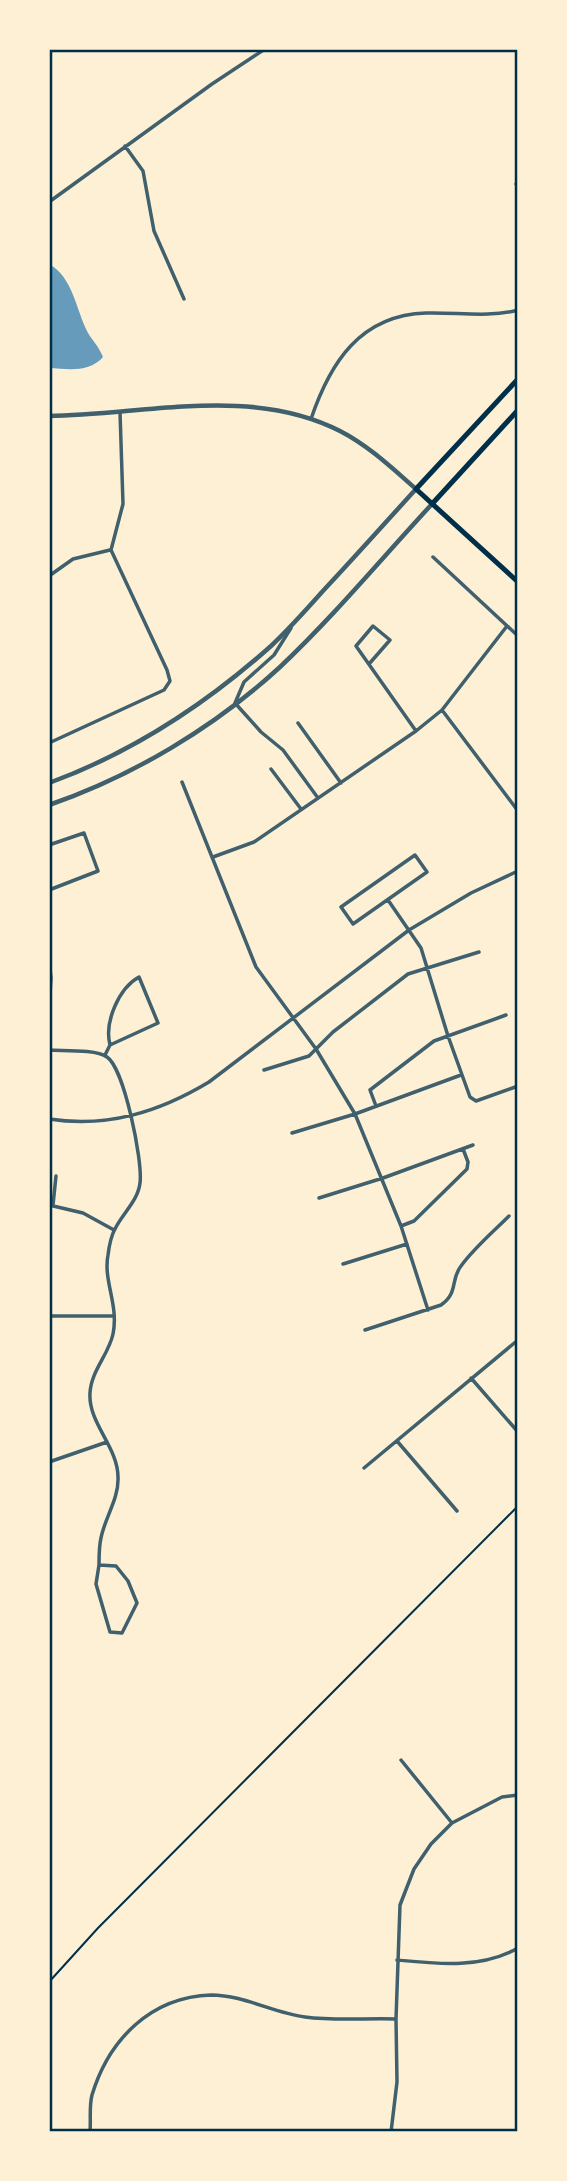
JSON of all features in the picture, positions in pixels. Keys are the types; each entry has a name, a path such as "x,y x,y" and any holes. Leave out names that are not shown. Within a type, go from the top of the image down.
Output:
{"main road":[{"path":"518,379 416,489 518,582"},
{"path":"432,504 518,410"}],"street":[{"path":"49,202 265,49"},
{"path":"125,146 143,171 154,231 184,299"},
{"path":"311,419 323,384 340,356 351,344 377,326 407,315 494,314 518,310"},
{"path":"49,416 231,405 274,410 311,419 339,430 366,446 416,489 294,623 241,672 174,720 102,761 49,783"},
{"path":"49,743 164,691 170,681 111,550 123,504 120,412"},
{"path":"49,805 148,761 235,703 280,667 432,504"},
{"path":"49,576 74,559 111,550"},
{"path":"433,557 518,636"},
{"path":"235,703 244,682 274,655 294,623"},
{"path":"369,664 390,640 373,626 356,646 416,731"},
{"path":"213,857 254,842 416,731 442,710 507,626"},
{"path":"235,703 261,732 284,750 318,798"},
{"path":"442,710 518,811"},
{"path":"298,723 341,783"},
{"path":"271,769 301,809"},
{"path":"182,782 256,967 316,1049 355,1114 401,1226 428,1310"},
{"path":"49,845 84,834 98,871 49,890"},
{"path":"415,855 427,872 387,900 353,924 341,907 415,855"},
{"path":"49,1119 96,1121 131,1116 155,1110 200,1087 410,930 471,893 518,871"},
{"path":"387,900 421,948 470,1097 476,1101 518,1086"},
{"path":"264,1070 309,1056 333,1032 408,975 479,952"},
{"path":"49,960 49,1011"},
{"path":"105,1055 110,1045 158,1023 139,977 130,982 109,1020 107,1033 110,1045"},
{"path":"376,1106 370,1090 434,1041 506,1015"},
{"path":"49,1050 105,1055 119,1072 139,1160 140,1184 133,1201 114,1230 107,1256 107,1275 114,1299 113,1336 94,1374 90,1393 92,1411 116,1460 118,1478 115,1498 100,1538 96,1584 110,1632 122,1633 137,1603 128,1581 116,1566 99,1565"},
{"path":"292,1133 355,1114 461,1075"},
{"path":"319,1198 473,1145"},
{"path":"401,1226 414,1221 467,1169 468,1162 463,1149"},
{"path":"56,1176 51,1205 83,1213 114,1230"},
{"path":"365,1330 441,1305 453,1295 460,1267 509,1216"},
{"path":"343,1264 407,1244"},
{"path":"49,1317 114,1316"},
{"path":"364,1468 518,1340"},
{"path":"471,1378 518,1432"},
{"path":"397,1441 457,1511"},
{"path":"49,1462 107,1442"},
{"path":"401,1760 452,1824"},
{"path":"391,2132 397,2082 400,1905 414,1869 431,1844 452,1824 502,1797 518,1795"},
{"path":"397,1960 445,1965 476,1963 518,1948"},
{"path":"90,2132 91,2097 108,2056 129,2028 167,2003 211,1995 243,1999 304,2017 396,2019"}],"path":[{"path":"49,1982 98,1928 518,1506"}],"water":[{"path":"49,264 69,285 88,333 103,357 91,366 78,369 49,368"}]}
